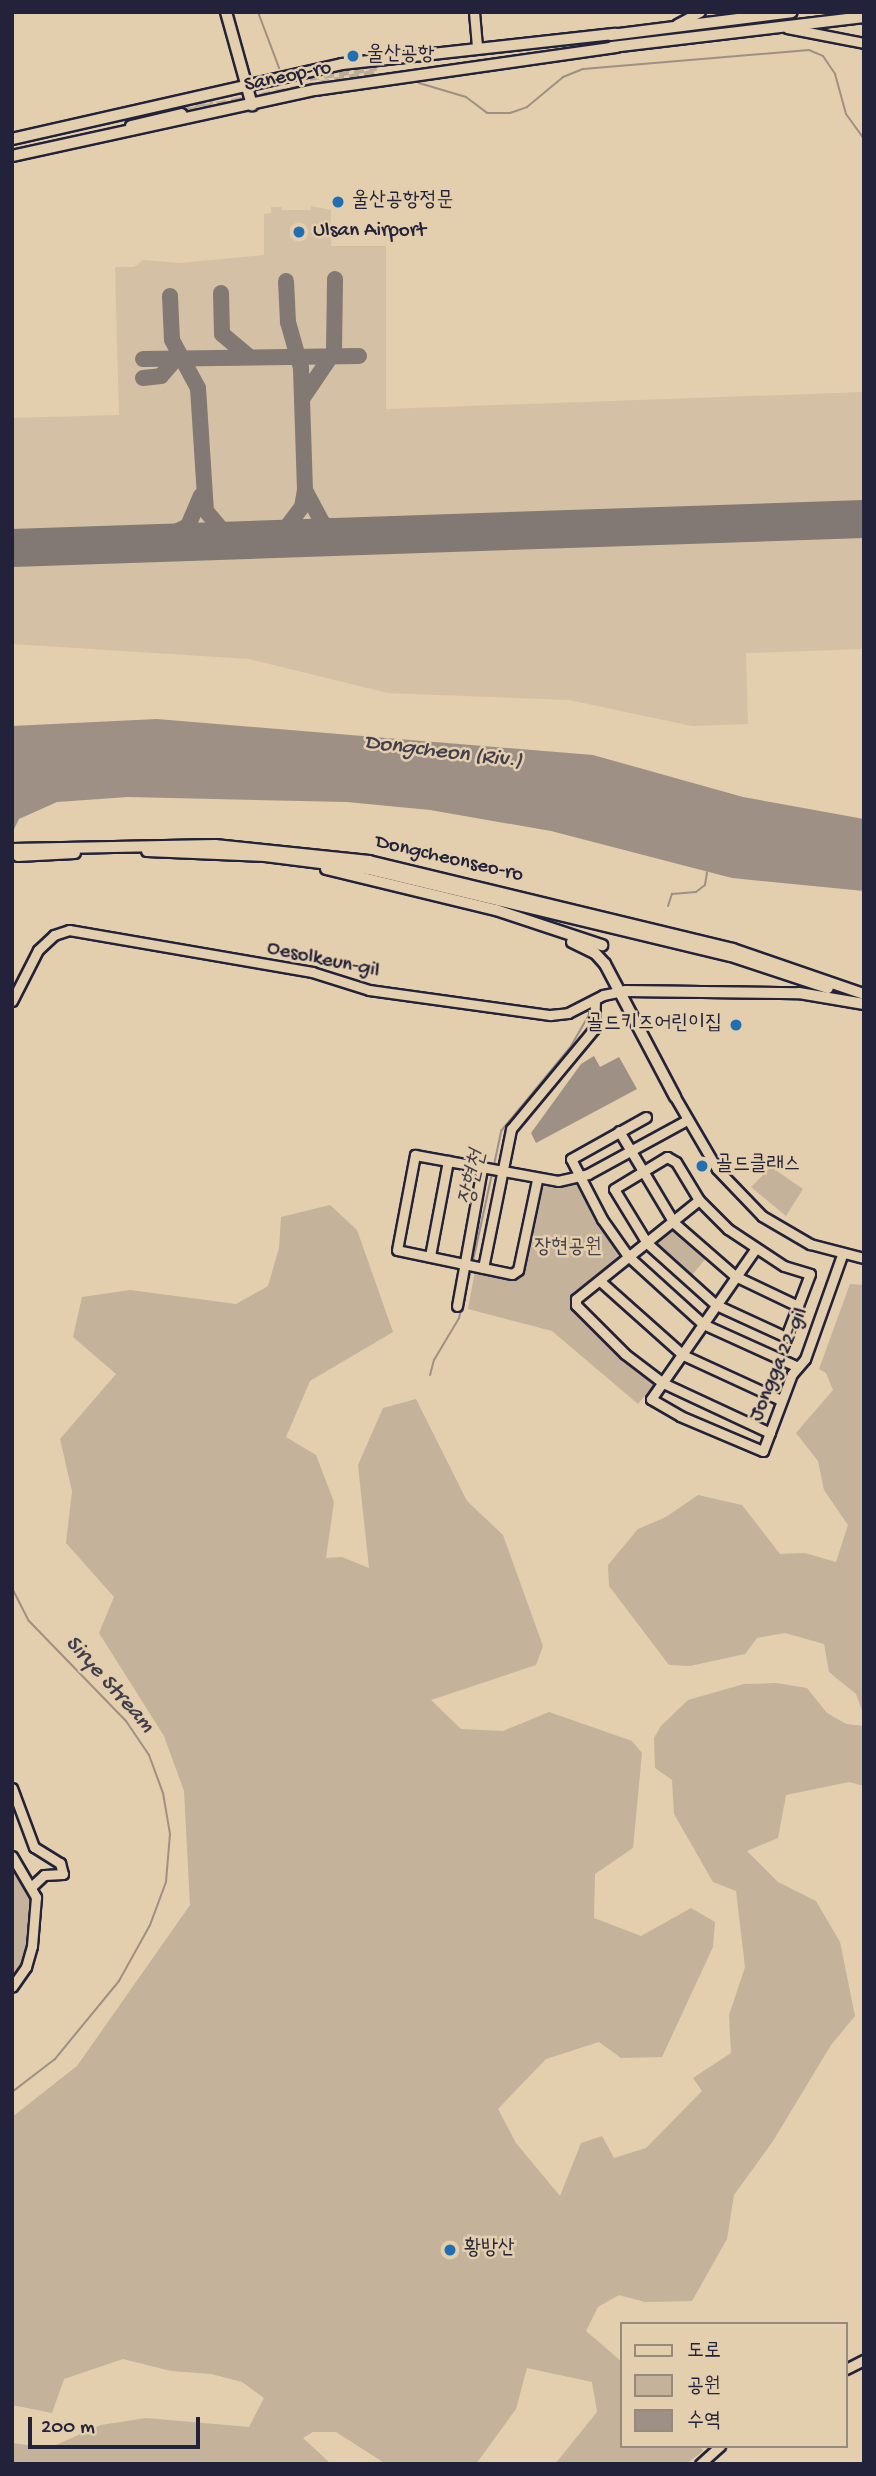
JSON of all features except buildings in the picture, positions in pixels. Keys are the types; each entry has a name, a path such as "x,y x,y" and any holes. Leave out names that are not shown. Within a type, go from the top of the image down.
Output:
{"main road":[{"path":"226,12 252,105"},
{"name":"Saneop-ro","path":"12,141 342,64 477,46 615,34 792,12"},
{"name":"Saneop-ro","path":"12,155 344,85 616,47 864,17"},
{"name":"Saneop-ro","path":"615,34 376,70 616,47"},
{"name":"Saneop-ro","path":"12,141 181,110 12,155"},
{"name":"Dongcheonseo-ro","path":"12,856 43,851 215,845 369,861 733,949 864,994"},
{"name":"Dongcheonseo-ro","path":"12,849 154,850 265,856 368,869 502,899 744,960 864,1003"},
{"path":"265,856 440,896 602,945"},
{"path":"440,896 580,945 600,958 621,992 675,1097"},
{"path":"621,992 799,993 864,1003"}],"street":[{"path":"474,12 477,46"},
{"path":"668,28 700,12"},
{"path":"753,15 755,30"},
{"path":"782,27 864,43"},
{"name":"Oesolkeun-gil","path":"12,1001 38,950 54,935 69,930 312,972 369,990 550,1015 568,1013 595,999 621,992"},
{"path":"481,1267 511,1129 594,1030 595,999"},
{"path":"675,1097 717,1169 754,1209 793,1237 842,1255 864,1258"},
{"path":"646,1117 573,1155 571,1163 578,1177 628,1256 703,1324 797,1367"},
{"path":"537,1180 518,1270 512,1274 397,1250 415,1155 537,1180 578,1177 687,1120"},
{"path":"619,1131 641,1172 674,1223 735,1276 798,1306"},
{"path":"667,1157 676,1161 699,1200 756,1248 785,1266 810,1275 786,1337 716,1305 647,1243 614,1189 641,1172 667,1157"},
{"path":"430,1256 448,1161"},
{"path":"457,1306 484,1169"},
{"path":"699,1200 674,1223 628,1256 576,1299 576,1305 625,1354 663,1383 770,1433"},
{"path":"663,1383 756,1248"},
{"name":"Jongga 22-gil","path":"663,1383 651,1399 680,1416 763,1451 781,1400 797,1367 805,1360 842,1255"},
{"path":"600,1281 682,1355 781,1400"},
{"path":"12,1788 34,1847 60,1863 63,1874 44,1875 32,1886"},
{"path":"12,1856 32,1886 36,1897 32,1946 26,1967 12,1987"},
{"path":"848,2368 864,2360"},
{"path":"700,2464 718,2448"}],"shaded area":[{"name":"Ulsan Airport","path":"311,206 331,210 331,246 386,246 386,409 864,392 864,649 746,653 748,724 692,726 569,700 388,693 249,659 12,644 12,418 119,415 115,267 134,267 143,260 180,263 264,255 264,214 271,213 271,207 281,207 282,210 311,210"}],"green space":[{"path":"771,1167 803,1189 786,1216 751,1187"},
{"name":"장현공원","path":"575,1183 618,1255 617,1262 569,1301 656,1382 638,1404 552,1331 468,1309 475,1271 520,1279 541,1187"},
{"path":"330,1205 357,1230 393,1332 310,1381 286,1437 316,1455 334,1502 326,1558 342,1557 369,1568 358,1465 383,1408 416,1399 467,1501 503,1535 543,1646 536,1665 431,1700 461,1729 503,1731 549,1712 632,1741 642,1753 633,1848 595,1874 594,1918 641,1936 691,1908 715,1922 713,1947 662,2057 621,2058 599,2042 546,2059 498,2109 516,2143 560,2196 581,2143 602,2136 614,2158 646,2148 702,2091 693,2078 731,2053 729,2015 745,1967 736,1891 713,1882 674,1814 672,1780 655,1768 654,1738 661,1726 688,1700 744,1684 776,1683 807,1688 827,1713 846,1724 864,1726 864,1786 849,1782 786,1795 778,1838 747,1851 778,1882 816,1901 840,1942 855,2016 831,2045 773,2141 734,2195 727,2239 692,2301 645,2302 619,2295 598,2307 586,2331 620,2360 620,2448 701,2448 703,2451 686,2464 555,2464 597,2412 592,2382 527,2368 516,2409 476,2464 386,2464 336,2432 313,2432 303,2438 331,2464 12,2464 12,2443 49,2448 101,2425 146,2418 249,2427 264,2398 242,2382 211,2374 171,2371 123,2359 64,2379 52,2413 12,2405 12,2117 77,2066 190,1905 184,1791 164,1736 99,1633 114,1597 66,1543 72,1491 60,1439 116,1374 73,1337 82,1297 130,1290 236,1304 268,1286 279,1248 281,1217"},
{"path":"677,1229 706,1258 688,1280 654,1246 670,1230"},
{"path":"850,1284 864,1285 864,1716 856,1694 829,1672 824,1644 785,1633 757,1638 745,1654 690,1666 669,1665 609,1586 608,1565 638,1529 666,1517 698,1495 742,1505 780,1554 805,1553 836,1562 848,1525 824,1490 818,1461 796,1433 833,1390 826,1373 819,1369"},
{"path":"12,1860 33,1897 27,1957 12,1984"}],"water":[{"name":"Dongcheon (Riv.)","path":"157,719 593,755 743,797 864,819 864,891 732,878 551,831 430,810 347,802 128,797 57,802 19,819 12,833 12,726"},
{"path":"594,1056 600,1067 619,1057 637,1089 536,1143 531,1133 581,1064"}],"waterway":[{"path":"258,12 279,68"},
{"path":"419,83 466,97 487,113 510,113 527,107 563,77 583,69 809,50 823,56 835,74 846,114 864,139"},
{"name":"장현천","path":"668,906 672,894 696,892 705,885 707,872"},
{"name":"장현천","path":"494,1165 501,1131 571,1046 590,1013"},
{"name":"장현천","path":"473,1261 492,1174"},
{"name":"장현천","path":"430,1375 434,1360 459,1318 471,1270"},
{"name":"Sirye Stream","path":"12,1588 29,1621 126,1721 149,1755 163,1793 170,1834 166,1882 150,1925 119,1981 55,2059 12,2092"}],"taxiway":[{"path":"302,399 334,352 335,279"},
{"path":"170,296 172,340 198,388 206,511 223,531 256,540 286,528 302,507 305,490 301,368 288,322 286,281"},
{"path":"221,293 222,334 249,357"},
{"path":"143,359 359,356"},
{"path":"143,378 161,376 175,360"},
{"path":"306,492 323,524 352,536"},
{"path":"152,543 188,526 201,496"}],"runway":[{"path":"12,548 864,519"}],"tunnel":[{"path":"309,76 376,66"},
{"path":"188,113 377,74"},
{"path":"180,106 212,99"}],"place":[{"name":"울산공항","path":"353,56"},
{"name":"울산공항정문","path":"338,202"},
{"name":"Ulsan Airport","path":"299,232"},
{"name":"골드키즈어린이집","path":"736,1025"},
{"name":"골드클래스","path":"702,1166"},
{"name":"황방산","path":"450,2250"}]}
